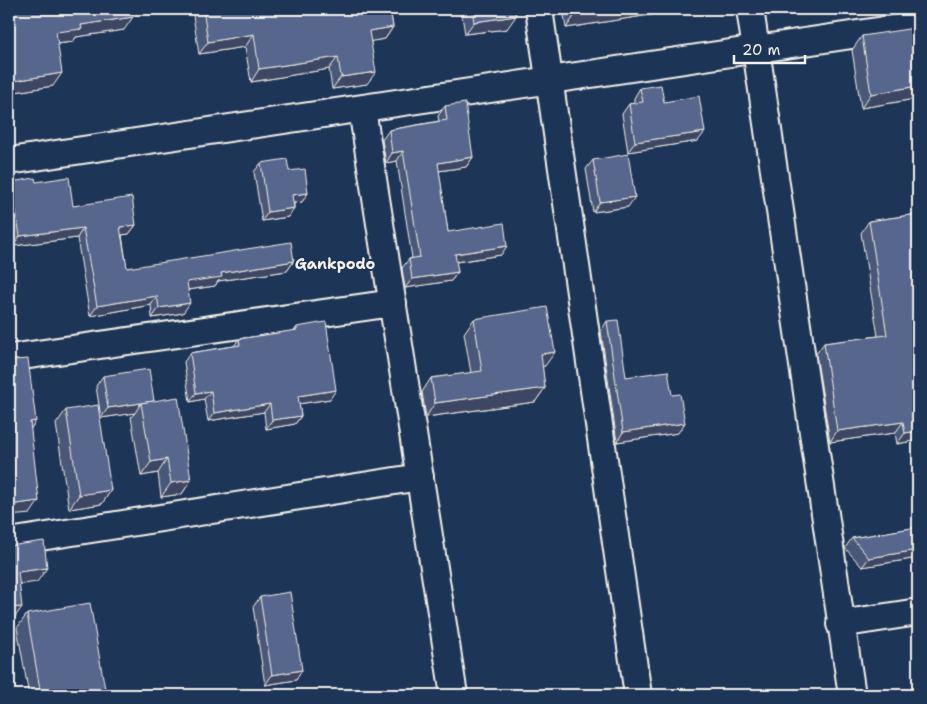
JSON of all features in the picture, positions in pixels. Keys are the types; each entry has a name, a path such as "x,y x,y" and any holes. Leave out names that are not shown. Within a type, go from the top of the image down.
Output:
{"street":[{"path":"539,9 638,695"},
{"path":"750,9 852,695"},
{"path":"9,161 918,25"},
{"path":"362,109 454,695"},
{"path":"9,358 393,303"},
{"path":"9,542 420,477"},
{"path":"840,624 918,612"}],"building":[{"path":"9,9 132,9 133,17 81,25 82,29 56,32 62,73 14,81 9,46"},
{"path":"203,9 390,9 393,27 369,31 376,72 341,77 338,57 259,69 254,34 208,42"},
{"path":"472,9 515,9 516,16 474,22"},
{"path":"574,9 618,9 575,15"},
{"path":"915,28 918,47 918,86 871,94 862,36"},
{"path":"661,85 664,102 699,96 705,132 635,142 629,104 643,102 640,88"},
{"path":"465,103 473,157 438,163 448,232 504,223 507,246 455,254 458,272 412,279 409,259 420,257 403,151 392,153 389,130 447,120 445,106"},
{"path":"628,154 635,197 600,202 593,160"},
{"path":"287,159 289,171 305,169 308,193 292,195 294,208 268,212 261,163"},
{"path":"69,177 73,206 132,197 136,225 120,227 127,268 291,242 294,261 221,273 222,277 187,282 190,303 159,308 157,296 97,306 83,228 20,236 11,182 35,178 36,182"},
{"path":"918,214 918,431 905,433 903,422 837,431 824,343 887,335 869,221"},
{"path":"547,307 555,352 541,354 545,388 435,403 431,378 482,371 474,319"},
{"path":"618,320 626,377 668,371 672,395 680,394 685,423 623,432 607,321"},
{"path":"326,322 336,390 298,396 301,416 272,420 270,404 214,413 211,391 196,393 190,353 240,345 239,339 297,330 297,327"},
{"path":"9,357 13,360 28,359 36,421 30,422 39,501 9,505"},
{"path":"149,369 154,401 108,408 103,376"},
{"path":"178,397 191,480 171,483 167,459 151,462 141,403"},
{"path":"98,405 111,490 79,495 66,410"},
{"path":"918,527 918,550 869,558 852,538"},
{"path":"44,541 47,568 18,572 22,607 9,608 9,546"},
{"path":"290,592 302,670 272,675 260,597"},
{"path":"90,603 106,695 41,695 27,614"}],"district":[{"name":"Gankpodo","path":"335,264"}]}
